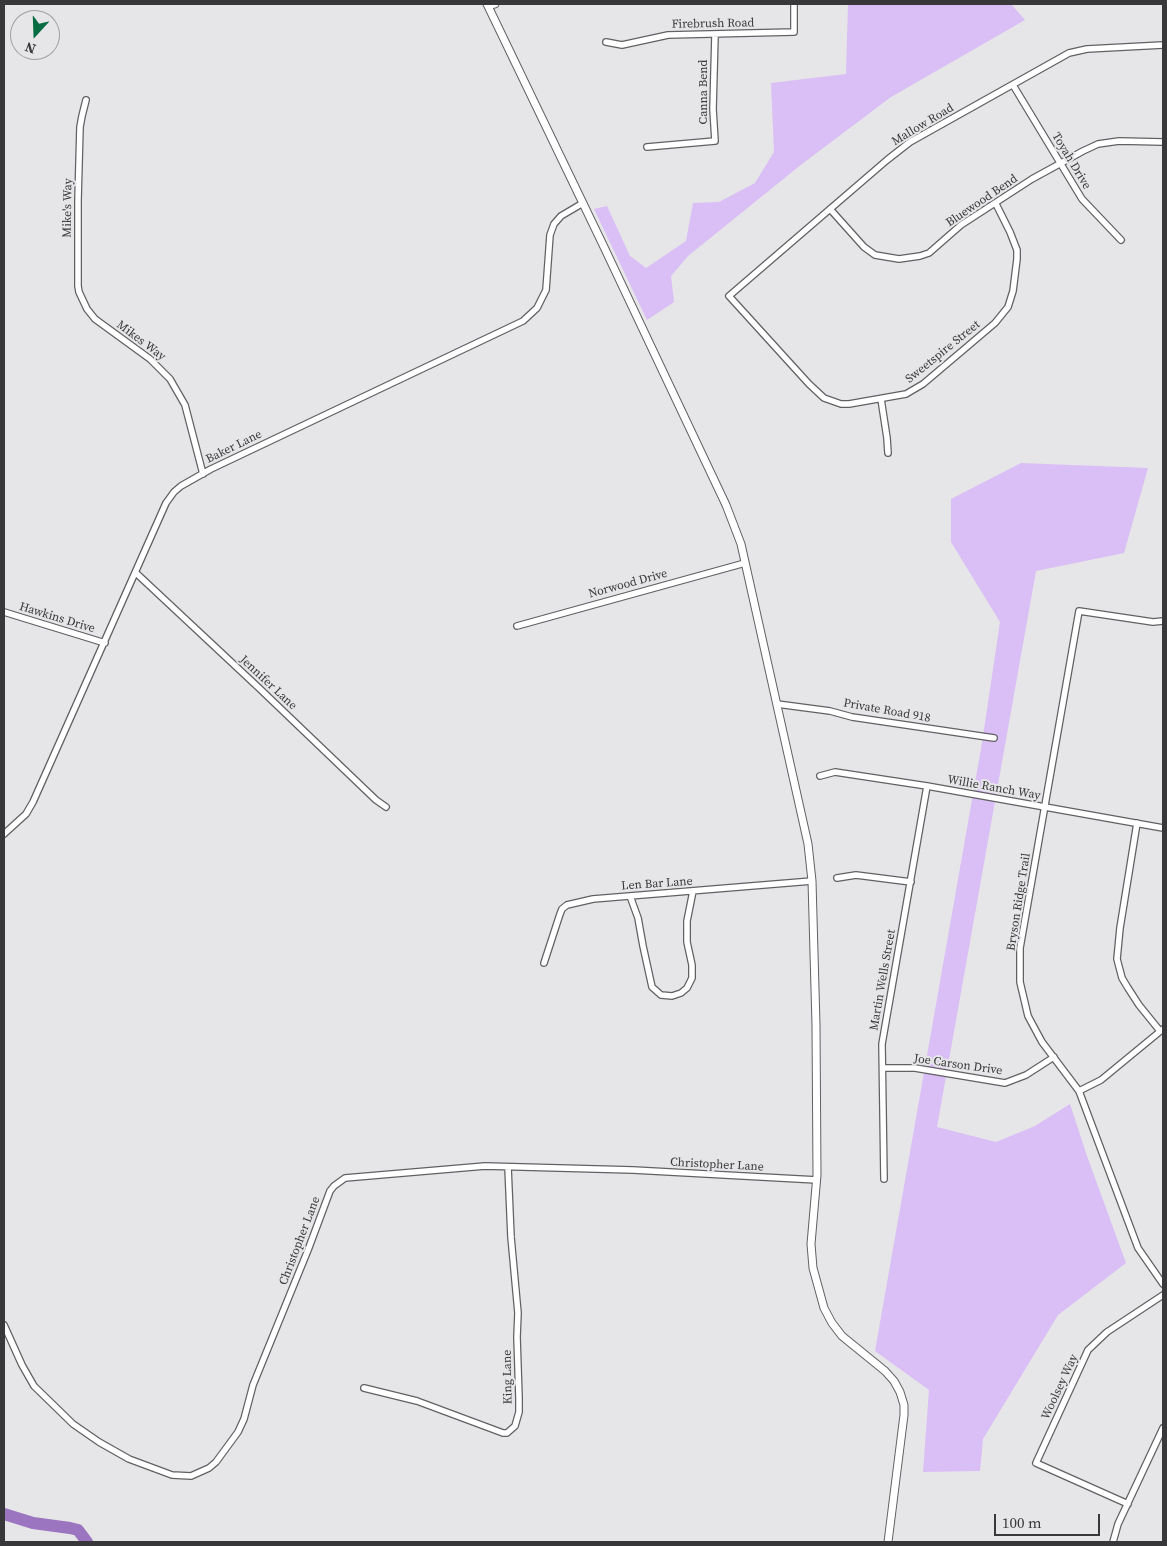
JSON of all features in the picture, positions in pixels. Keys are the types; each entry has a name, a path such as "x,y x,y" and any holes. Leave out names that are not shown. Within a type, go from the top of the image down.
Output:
{"street":[{"name":"Firebrush Road","path":"606,42 622,44 668,35 794,32 794,4"},
{"path":"490,5 726,505 741,544 808,844 812,881 816,1017 817,1180 812,1231 812,1256 815,1274 824,1308 832,1323 842,1336 885,1371 894,1381 904,1405 888,1542"},
{"name":"Canna Bend","path":"647,147 715,141 713,109 715,35"},
{"name":"Mallow Road","path":"729,296 910,142 1069,53 1087,49 1163,44"},
{"name":"Toyah Drive","path":"1013,84 1082,199 1122,240"},
{"name":"Mike's Way","path":"86,100 80,127 78,286 83,304 90,314"},
{"name":"Bluewood Bend","path":"830,209 864,248 875,255 911,258 929,253 961,226 1032,180 1098,144 1119,141 1163,142"},
{"name":"Baker Lane","path":"4,834 26,814 33,802 168,499 181,486 203,474 523,321 537,308 546,290 550,234 554,224 561,216 583,203"},
{"name":"Sweetspire Street","path":"729,296 824,398 841,404 858,403 906,394 923,384 996,323 1008,307 1013,291 1018,259 1017,250 996,204"},
{"name":"Mikes Way","path":"90,314 150,359 170,380 185,405 203,474"},
{"path":"880,399 888,453"},
{"name":"Norwood Drive","path":"517,626 744,563"},
{"name":"Jennifer Lane","path":"136,573 376,800 386,807"},
{"name":"Bryson Ridge Trail","path":"1163,621 1153,622 1079,611 1020,948 1020,982 1028,1016 1042,1042 1079,1091 1138,1248 1163,1284"},
{"name":"Hawkins Drive","path":"4,612 105,643"},
{"name":"Private Road 918","path":"777,704 994,738"},
{"name":"Willie Ranch Way","path":"820,776 835,772 927,786 1163,828"},
{"name":"Martin Wells Street","path":"884,1179 882,1044 927,786"},
{"path":"1079,1091 1101,1080 1162,1030 1139,1005 1128,988 1122,978 1118,959 1120,928 1137,823"},
{"path":"837,878 856,875 911,882"},
{"name":"Len Bar Lane","path":"544,963 560,914 567,905 592,899 812,881"},
{"path":"630,896 638,918 652,987 661,995 672,996 681,993 687,988 692,978 692,965 687,942 687,922 692,891"},
{"name":"Joe Carson Drive","path":"882,1068 915,1068 1005,1083 1026,1075 1054,1058"},
{"name":"Christopher Lane","path":"4,1325 22,1365 34,1386 73,1424 99,1442 130,1459 172,1475 191,1476 201,1473 216,1462 238,1432 244,1419 253,1385 330,1191 338,1181 348,1178 485,1166 633,1170 817,1180"},
{"name":"King Lane","path":"364,1388 417,1400 503,1433 507,1433 515,1426 520,1398 517,1337 518,1305 508,1167"},
{"name":"Woolsey Way","path":"1128,1504 1036,1464 1088,1350 1107,1332 1163,1295"},
{"path":"1113,1542 1118,1524 1163,1428"}],"shaded area":[{"path":"848,4 1011,4 1025,20 891,97 802,164 688,256 671,276 674,302 647,320 594,209 607,206 630,256 646,268 686,241 693,203 719,202 755,183 774,152 771,83 846,74"},
{"path":"1021,463 1148,468 1124,553 1036,571 937,1127 996,1142 1035,1126 1070,1104 1126,1263 1058,1315 983,1439 980,1471 923,1472 929,1390 875,1351 982,743 1000,622 951,542 951,499"}],"waterway":[{"path":"4,1514 33,1523 78,1530 87,1542"}]}
